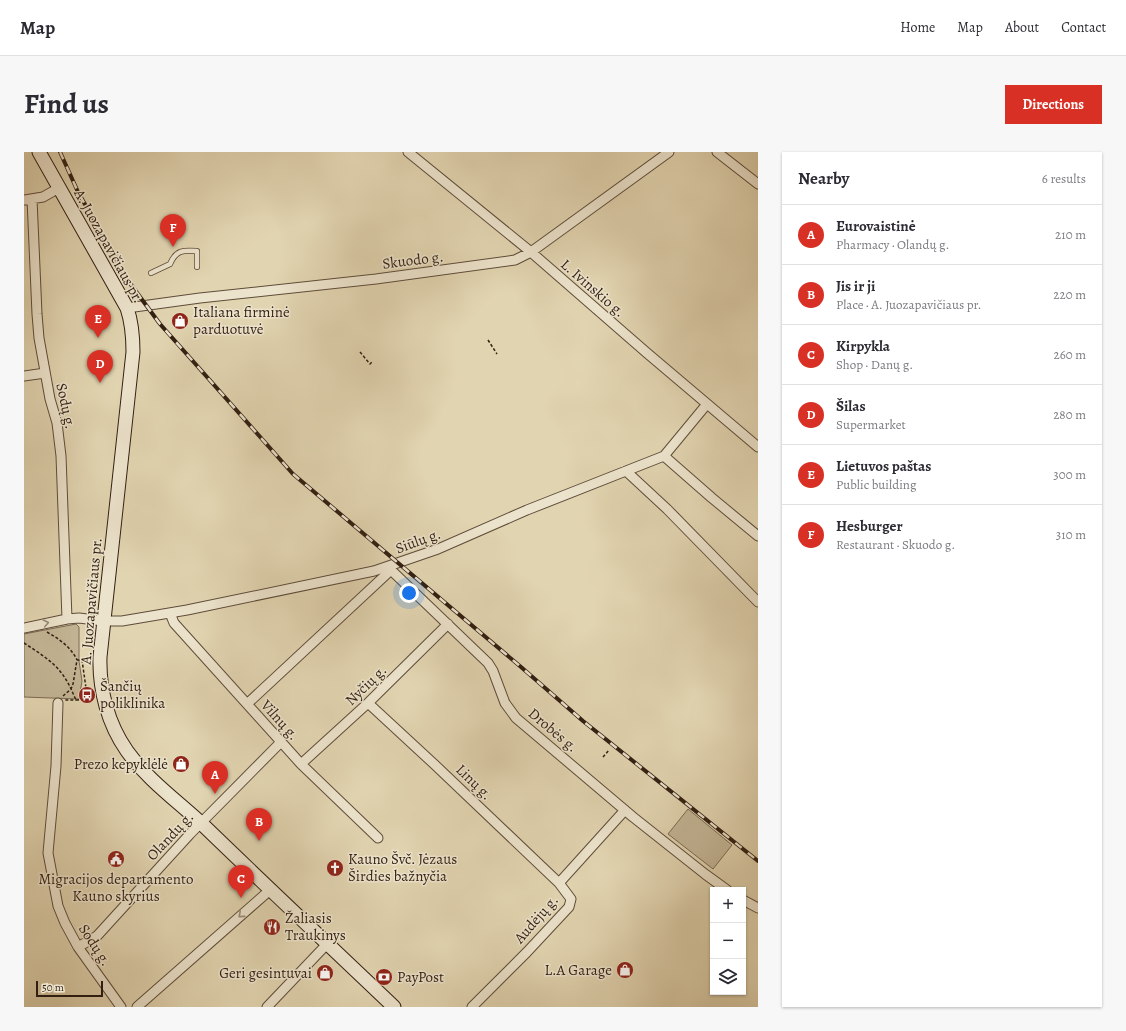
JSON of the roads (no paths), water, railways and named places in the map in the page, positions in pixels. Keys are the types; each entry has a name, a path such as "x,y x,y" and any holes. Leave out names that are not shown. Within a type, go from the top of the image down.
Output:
{"main road":[{"name":"A. Juozapavičiaus pr.","path":"39,152 127,308 131,318 133,333 133,352 100,657 101,685 110,718 117,734 127,750 145,772 201,823 389,1005"}],"street":[{"name":"L. Ivinskio g.","path":"408,152 531,252 706,404 758,446"},
{"name":"Skuodo g.","path":"127,308 507,262 531,252 669,152"},
{"path":"717,152 758,184"},
{"path":"28,200 43,196 58,188"},
{"name":"Sodų g.","path":"28,200 39,338 45,373 57,423 61,456 67,619"},
{"path":"24,376 45,373"},
{"name":"Siūlų g.","path":"24,628 67,619 122,621 170,613 390,568 438,549 527,510 664,456 706,404"},
{"path":"664,456 758,536"},
{"path":"626,471 667,509 758,602"},
{"path":"247,704 390,568"},
{"name":"Drobės g.","path":"390,568 488,663 493,672 504,703 516,718 625,810 723,887"},
{"name":"Vilnų g.","path":"170,613 174,623 301,764 378,838"},
{"name":"Nyčių g.","path":"301,764 368,703 448,624"},
{"name":"Sodų g.","path":"61,700 48,853 58,906 78,947 121,1007"},
{"name":"Linų g.","path":"368,703 558,883"},
{"name":"Olandų g.","path":"78,947 97,936 201,823 281,742"},
{"name":"Audėjų g.","path":"472,1007 569,907 571,899 558,883 625,810"},
{"path":"137,1007 270,890"},
{"path":"746,902 758,908"},
{"path":"266,1007 327,944"}],"lane":[{"path":"151,273 170,264 174,256 185,250 197,251 197,268"}],"railway":[{"path":"60,152 78,192 129,282 160,324 293,474 583,721 758,861"}],"place":[{"name":"Hesburger","path":"173,247"},
{"name":"Italiana firminė parduotuvė","path":"180,321"},
{"name":"Lietuvos paštas","path":"98,338"},
{"name":"Šilas","path":"100,383"},
{"name":"Šančių poliklinika","path":"87,695"},
{"name":"Prezo kepyklėlė","path":"181,764"},
{"name":"Eurovaistinė","path":"215,794"},
{"name":"Jis ir ji","path":"259,841"},
{"name":"Migracijos departamento Kauno skyrius","path":"116,859"},
{"name":"Kauno Švč. Jėzaus Širdies bažnyčia","path":"335,868"},
{"name":"Kirpykla","path":"241,898"},
{"name":"Žaliasis Traukinys","path":"272,927"},
{"name":"L.A Garage","path":"625,970"},
{"name":"Geri gesintuvai","path":"325,973"},
{"name":"PayPost","path":"384,977"}]}
